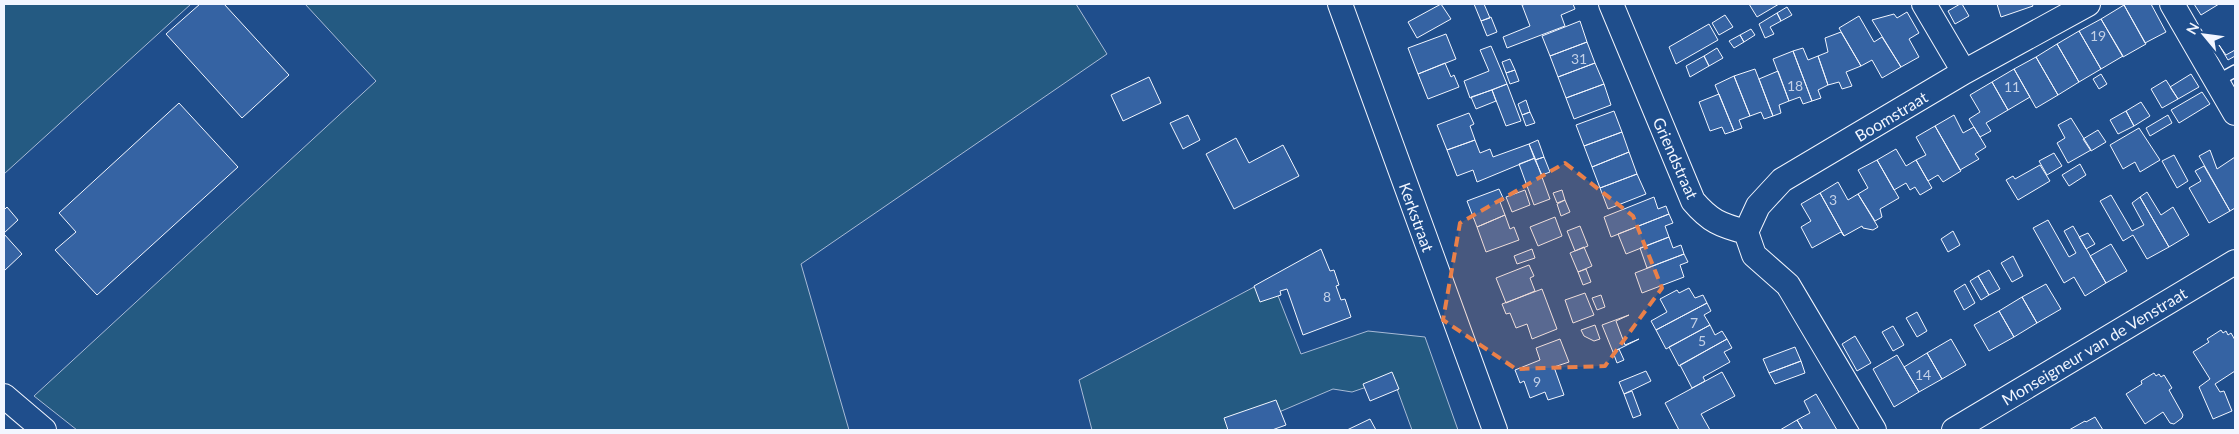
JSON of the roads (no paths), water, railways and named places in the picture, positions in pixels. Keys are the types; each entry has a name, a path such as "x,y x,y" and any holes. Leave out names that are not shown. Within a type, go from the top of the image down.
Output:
{"street":[{"name":"Kerkstraat","path":"1340,4 1495,430"},
{"name":"Griendstraat","path":"1611,4 1692,201 1706,216 1721,226 1746,232"},
{"path":"1924,4 1964,72"},
{"name":"Boomstraat","path":"1746,232 1758,206 1782,180 1964,72 2053,12 2088,4"},
{"path":"2172,4 2226,76 2235,113"},
{"path":"1746,232 1754,255 1788,285 1874,430"},
{"name":"Monseigneur van de Venstraat","path":"1954,430 2235,262"},
{"path":"4,396 44,430"}]}
